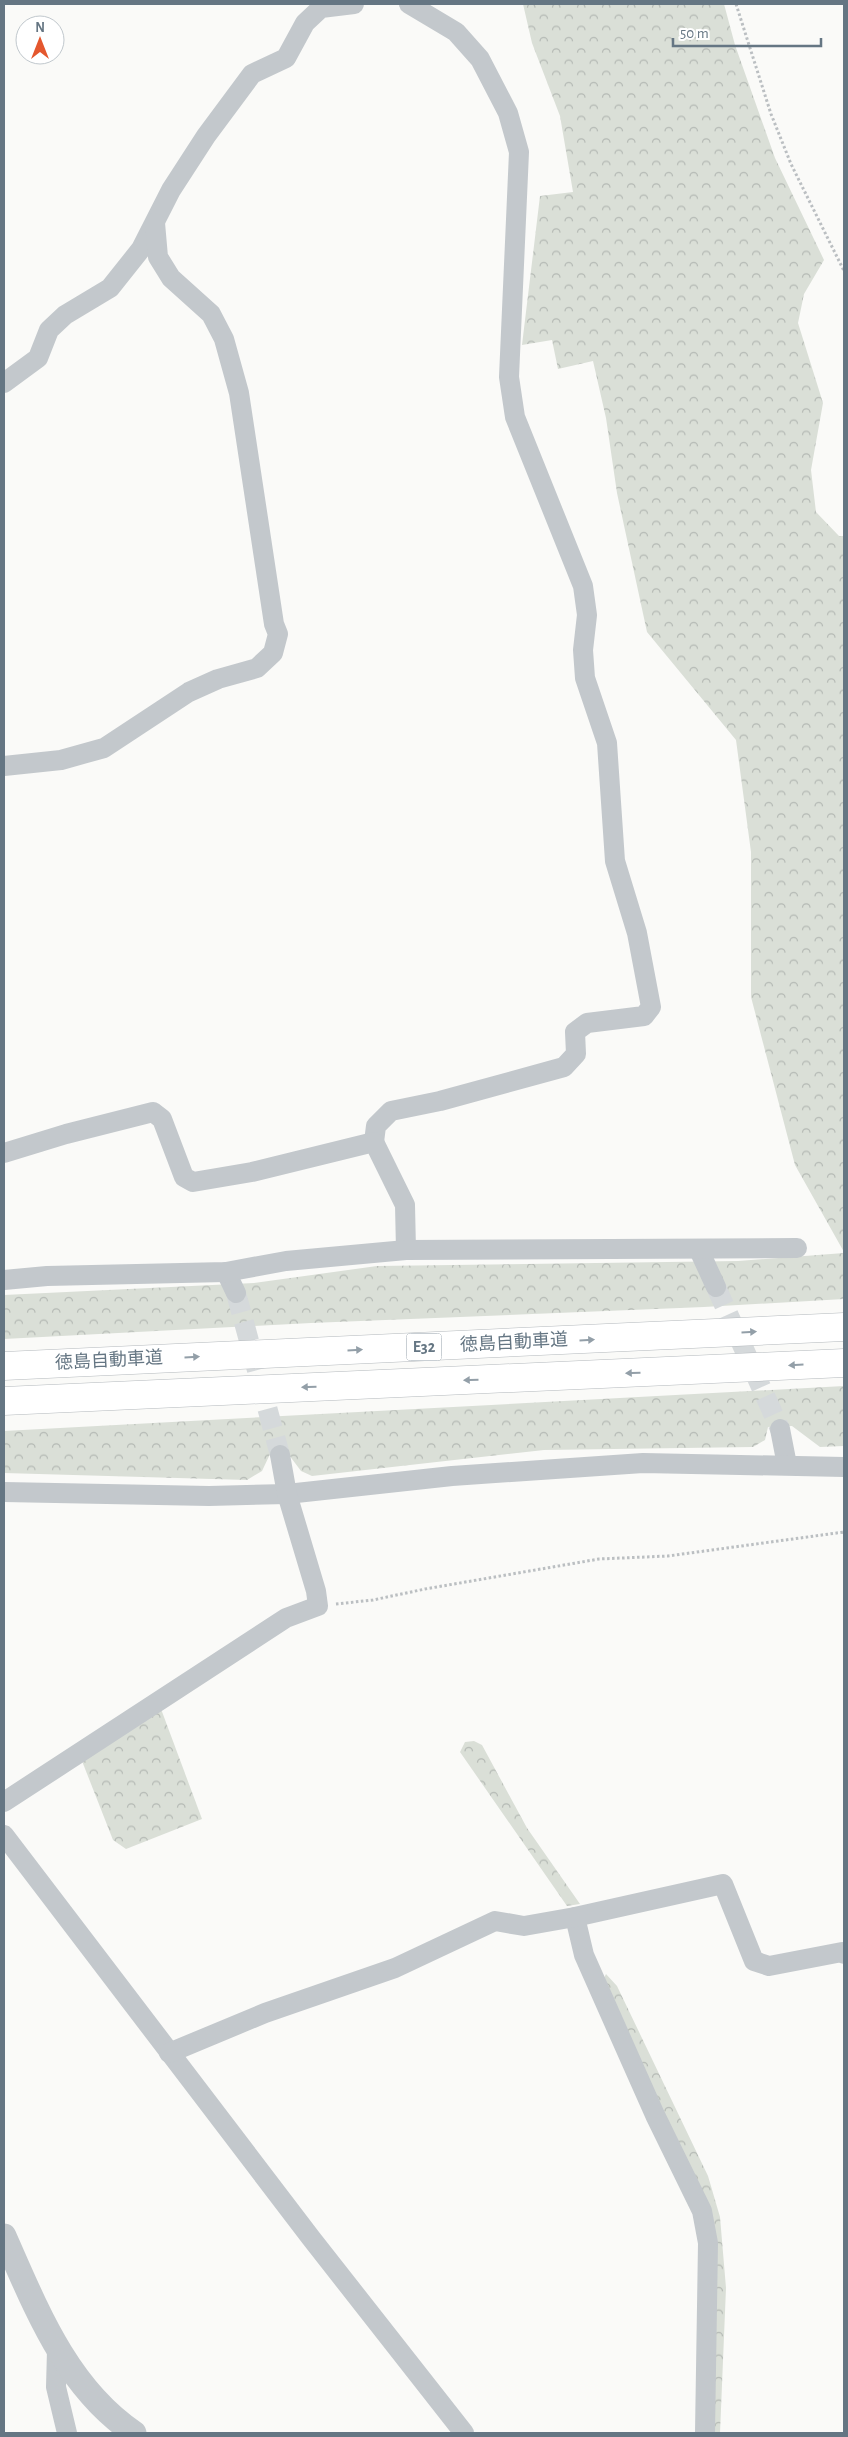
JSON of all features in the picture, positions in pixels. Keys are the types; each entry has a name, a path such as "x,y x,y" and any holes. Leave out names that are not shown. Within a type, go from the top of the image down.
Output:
{"highway":[{"name":"徳島自動車道","path":"4,1366 844,1327"},
{"name":"徳島自動車道","path":"4,1401 844,1363"}],"street":[{"path":"4,383 38,358 49,330 64,315 110,288 141,248 171,190 206,136 252,74 286,58 304,23 321,8 354,4"},
{"path":"406,1250 405,1205 374,1142 376,1126 391,1111 440,1101 564,1067 576,1054 574,1032 586,1023 644,1016 651,1007 637,933 615,861 607,743 585,678 583,650 587,615 583,586 515,417 510,385 519,152 508,112 480,59 456,32 409,4"},
{"path":"4,766 61,760 104,748 189,692 218,679 257,668 273,653 278,634 274,624 237,384 224,339 211,314 171,278 158,257 155,223"},
{"path":"4,1152 153,1112 162,1119 184,1177 193,1182 252,1172 374,1142"},
{"path":"4,1280 47,1276 226,1272 286,1261 406,1250 797,1248"},
{"path":"699,1250 716,1287"},
{"path":"226,1272 236,1293"},
{"path":"780,1429 788,1465"},
{"path":"4,1802 286,1618 318,1606 316,1591 287,1494 280,1455"},
{"path":"4,1492 209,1496 287,1494 452,1476 643,1463 844,1467"},
{"path":"4,1835 104,1964 169,2053 464,2433"},
{"path":"169,2053 265,2013 395,1968 495,1921 524,1926 574,1917 723,1884 754,1961 769,1966 842,1952 844,1954"},
{"path":"574,1917 584,1955 655,2115 702,2211 708,2244 705,2433"},
{"path":"4,2236 57,2350 90,2395 134,2433"},
{"path":"57,2350 56,2387 67,2433"}],"path":[{"path":"736,4 774,122 791,164 844,271"},
{"path":"318,1606 373,1600 599,1558 668,1556 844,1532"}],"green space":[{"path":"523,4 724,4 735,45 775,158 824,260 804,294 798,323 823,403 811,470 816,512 839,536 844,536 844,1252 795,1165 751,997 751,852 736,740 647,632 617,493 606,418 593,361 558,369 552,340 522,345 540,196 573,192 560,116 532,43"},
{"path":"844,1253 844,1299 4,1339 4,1295 254,1283 377,1266 738,1261"},
{"path":"844,1386 844,1446 820,1447 792,1426 768,1427 765,1440 753,1447 544,1450 312,1476 301,1471 286,1451 271,1452 262,1471 247,1480 4,1473 4,1431"},
{"path":"161,1709 202,1819 126,1849 113,1840 82,1761"},
{"path":"474,1741 482,1745 527,1828 580,1904 567,1906 460,1752 465,1742"},
{"path":"606,1974 617,1986 708,2176 720,2217 726,2288 720,2433 712,2433 717,2252 603,1980"}],"tunnel":[{"path":"716,1287 780,1429"},
{"path":"236,1293 280,1455"}]}
